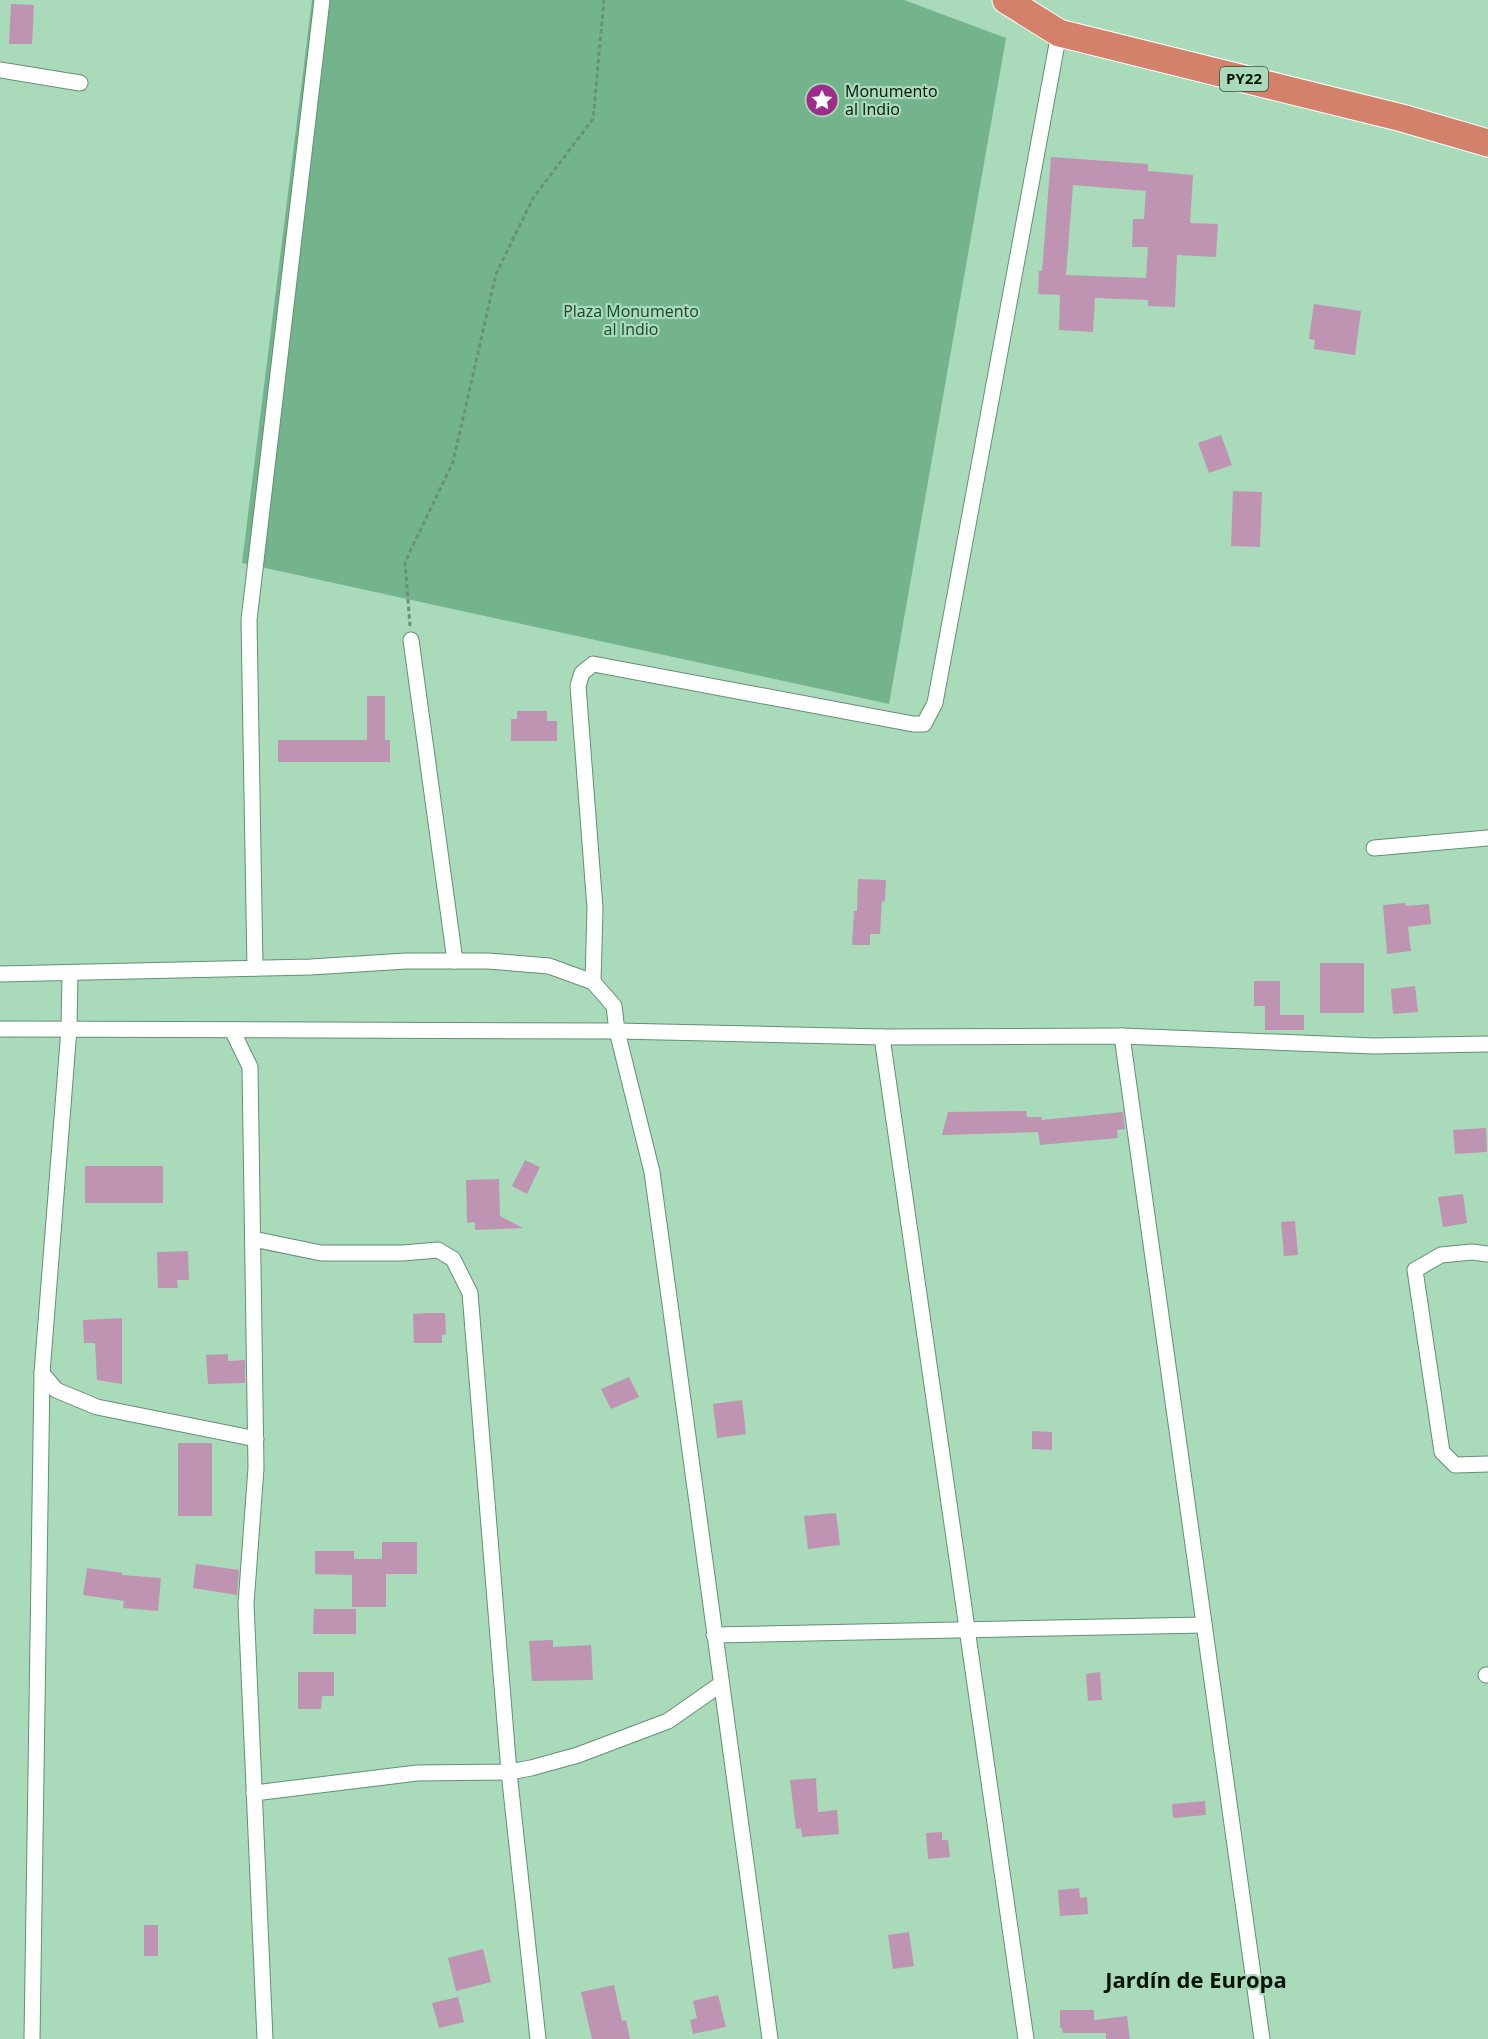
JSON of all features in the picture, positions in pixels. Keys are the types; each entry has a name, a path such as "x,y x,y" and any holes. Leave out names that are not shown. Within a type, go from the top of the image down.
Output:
{"highway":[{"name":"PY22","path":"1006,0 1059,33 1402,118 1488,142"}],"street":[{"path":"255,968 249,620 322,0"},
{"path":"593,982 595,908 578,686 582,673 593,664 913,724 924,724 935,703 1059,33"},
{"path":"0,70 80,83"},
{"path":"411,640 455,961"},
{"path":"1374,848 1488,838"},
{"path":"0,974 255,968 406,961 488,961 549,966 593,982 614,1006 617,1030 652,1172 770,2039"},
{"path":"32,2039 42,1373 69,1029 70,973"},
{"path":"0,1029 617,1030 882,1037 1122,1036 1374,1046 1488,1044"},
{"path":"232,1030 250,1067 256,1468 246,1604 265,2039"},
{"path":"1122,1036 1262,2039"},
{"path":"882,1037 1026,2039"},
{"path":"253,1239 321,1253 403,1253 438,1250 453,1259 470,1293 509,1772 538,2039"},
{"path":"1488,1254 1472,1252 1441,1255 1415,1270 1442,1452 1455,1465 1488,1464"},
{"path":"42,1373 56,1390 97,1407 256,1439"},
{"path":"714,1635 1204,1625"},
{"path":"254,1793 417,1773 509,1772 578,1755 668,1721 721,1684"}],"path":[{"path":"411,640 405,562 453,462 496,274 533,198 593,119 604,0"}],"green space":[{"name":"Plaza Monumento al Indio","path":"312,0 904,0 1006,38 889,704 242,563"}],"building":[{"path":"11,4 34,5 32,44 9,44"},
{"path":"1051,157 1148,164 1148,171 1193,175 1190,223 1218,224 1216,257 1177,255 1175,307 1148,306 1148,300 1095,298 1093,332 1059,330 1060,295 1038,294 1039,271 1042,271","holes":["1073,185 1146,191 1144,219 1133,219 1132,247 1148,247 1146,278 1066,275"]},
{"path":"1314,304 1361,311 1355,355 1314,349 1315,340 1309,339"},
{"path":"1221,435 1232,465 1209,473 1198,443"},
{"path":"1233,491 1262,492 1260,547 1231,546"},
{"path":"367,696 385,696 385,740 390,740 390,762 278,762 278,740 367,740"},
{"path":"517,711 547,711 547,721 557,721 557,741 511,741 511,719 517,719"},
{"path":"858,879 886,880 880,934 870,934 870,945 852,945 854,911 857,911"},
{"path":"1405,903 1406,906 1429,904 1431,924 1408,927 1411,951 1387,954 1383,905"},
{"path":"1320,963 1364,963 1364,1013 1320,1013"},
{"path":"1254,981 1280,981 1280,1015 1304,1015 1304,1030 1265,1030 1265,1006 1254,1006"},
{"path":"1415,986 1418,1012 1393,1014 1391,989"},
{"path":"1026,1111 1027,1117 1042,1117 1041,1120 1123,1112 1125,1129 1117,1130 1118,1138 1040,1145 1038,1132 942,1135 948,1112"},
{"path":"1486,1128 1487,1152 1455,1154 1453,1130"},
{"path":"525,1160 540,1167 527,1194 512,1186"},
{"path":"85,1166 163,1166 163,1203 85,1203"},
{"path":"499,1179 500,1216 523,1228 475,1230 475,1222 467,1223 466,1180"},
{"path":"1463,1194 1467,1223 1443,1227 1438,1197"},
{"path":"1295,1221 1298,1255 1284,1256 1281,1222"},
{"path":"188,1251 189,1280 177,1280 178,1288 158,1288 157,1252"},
{"path":"445,1313 446,1334 442,1335 442,1343 414,1343 413,1314"},
{"path":"122,1318 122,1384 97,1380 95,1343 84,1343 83,1320"},
{"path":"228,1354 228,1361 245,1360 245,1383 208,1384 206,1355"},
{"path":"629,1377 639,1397 611,1409 601,1389"},
{"path":"742,1400 746,1434 717,1438 713,1404"},
{"path":"1032,1431 1052,1432 1052,1450 1032,1449"},
{"path":"178,1443 212,1443 212,1516 178,1516"},
{"path":"836,1513 840,1545 808,1549 804,1516"},
{"path":"382,1542 417,1542 417,1574 386,1574 386,1607 352,1607 352,1575 315,1574 315,1551 354,1551 354,1559 382,1559"},
{"path":"196,1564 239,1570 237,1595 193,1588"},
{"path":"87,1568 122,1573 122,1575 161,1578 158,1611 123,1608 124,1601 83,1595"},
{"path":"314,1609 356,1609 356,1634 313,1634"},
{"path":"553,1640 553,1647 591,1645 593,1680 532,1681 529,1641"},
{"path":"298,1672 334,1672 334,1696 322,1696 321,1709 298,1709"},
{"path":"1100,1672 1102,1700 1088,1701 1086,1674"},
{"path":"816,1778 818,1812 837,1810 839,1834 802,1837 801,1828 796,1829 790,1780"},
{"path":"1205,1801 1206,1815 1173,1818 1172,1804"},
{"path":"942,1832 942,1840 948,1840 950,1857 928,1859 926,1833"},
{"path":"1079,1888 1080,1898 1087,1897 1088,1914 1060,1916 1058,1890"},
{"path":"144,1925 158,1925 158,1956 144,1956"},
{"path":"909,1932 914,1966 893,1969 888,1935"},
{"path":"483,1949 491,1982 456,1991 448,1958"},
{"path":"614,1985 622,2021 626,2020 630,2039 592,2039 581,1992"},
{"path":"718,1995 726,2027 693,2034 690,2020 697,2018 693,2001"},
{"path":"458,1997 464,2022 439,2028 432,2003"},
{"path":"1060,2010 1094,2010 1094,2020 1127,2016 1130,2039 1106,2039 1106,2033 1063,2033 1060,2028"}],"place":[{"name":"Monumento al Indio","path":"822,100"}],"district":[{"name":"Jardín de Europa","path":"1196,1980"}]}
